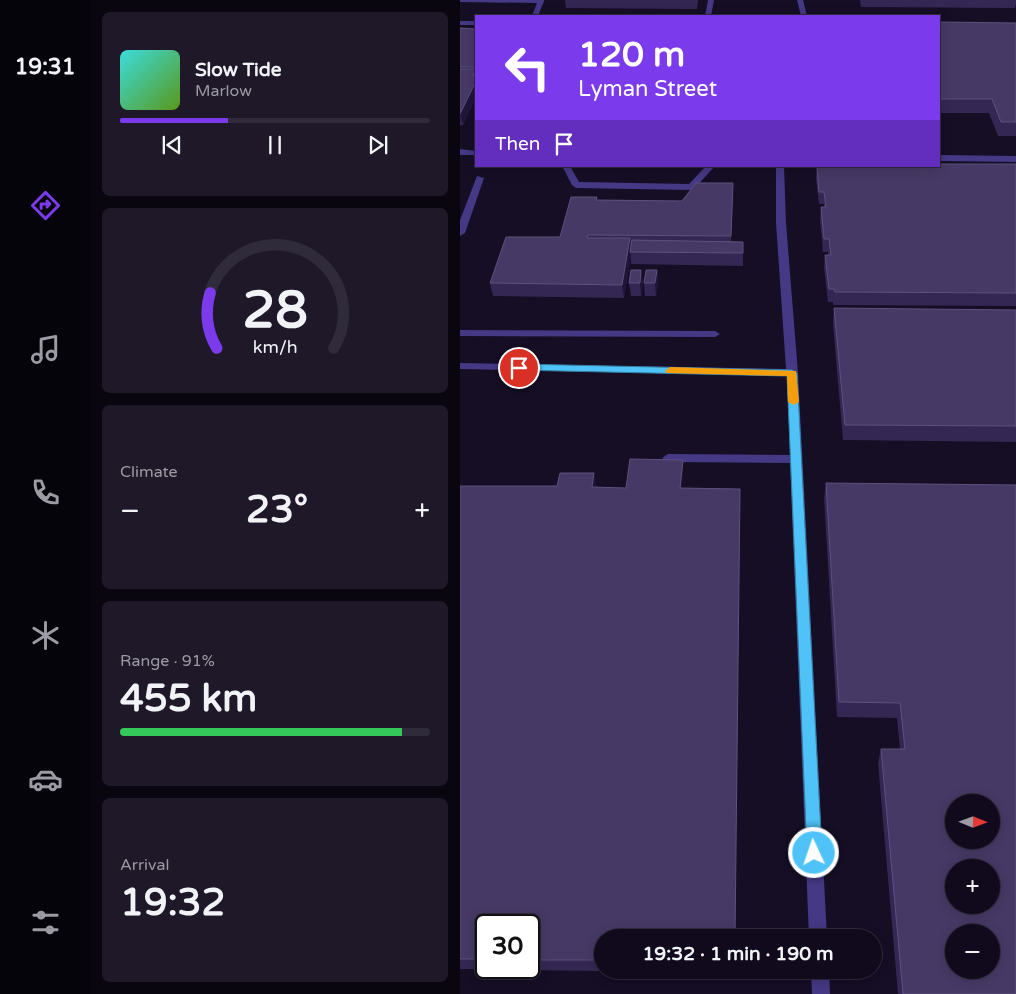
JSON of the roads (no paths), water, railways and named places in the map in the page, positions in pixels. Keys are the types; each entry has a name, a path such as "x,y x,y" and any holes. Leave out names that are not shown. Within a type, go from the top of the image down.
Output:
{"street":[{"path":"460,0 541,0 535,15"},
{"path":"708,15 711,0"},
{"path":"800,0 804,15"},
{"path":"460,23 475,23"},
{"path":"460,152 475,153"},
{"path":"940,158 1016,159"},
{"path":"567,167 576,185 691,187 710,167"},
{"path":"780,167 781,223 792,373 818,929"},
{"path":"460,233 480,178"},
{"path":"460,333 715,334"},
{"path":"460,366 792,373"},
{"path":"668,458 796,459"},
{"path":"820,979 821,994"}]}
